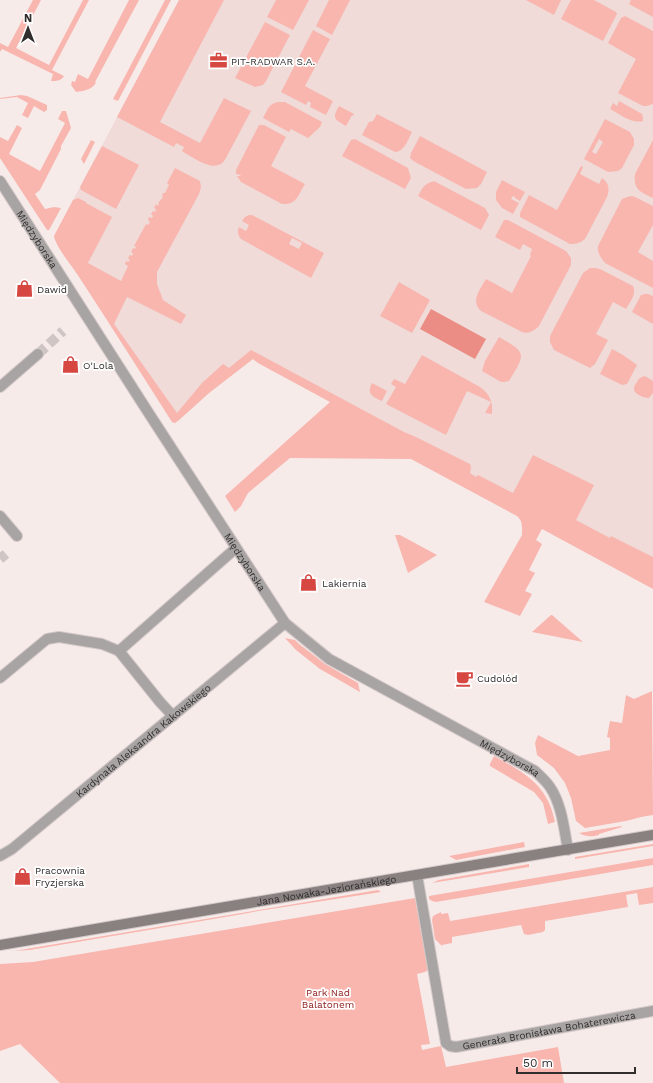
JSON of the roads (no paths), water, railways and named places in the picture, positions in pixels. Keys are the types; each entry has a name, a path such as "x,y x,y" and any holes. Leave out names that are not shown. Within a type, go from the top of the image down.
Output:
{"street":[{"name":"Międzyborska","path":"0,181 285,623 329,659 535,771 550,786 556,797 560,808 568,850"},
{"path":"0,387 38,354"},
{"path":"0,516 17,536"},
{"path":"119,651 236,548"},
{"name":"Kardynała Aleksandra Kakowskiego","path":"0,856 12,849 285,623"},
{"path":"0,678 47,639 60,637 102,644 119,651 173,716"},
{"name":"Jana Nowaka-Jeziorańskiego","path":"0,944 417,876 653,835"},
{"name":"Generała Bronisława Bohaterewicza","path":"417,876 446,1043 450,1046 456,1048 653,1011"}],"tunnel":[{"path":"38,354 63,331"},
{"path":"0,559 6,554"}],"place":[{"name":"PIT-RADWAR S.A.","path":"218,61"},
{"name":"Dawid","path":"24,289"},
{"name":"O'Lola","path":"70,365"},
{"name":"Lakiernia","path":"309,583"},
{"name":"Cudolód","path":"464,678"},
{"name":"Pracownia Fryzjerska","path":"22,876"}],"park label":[{"name":"Park Nad Balatonem","path":"328,998"}]}
